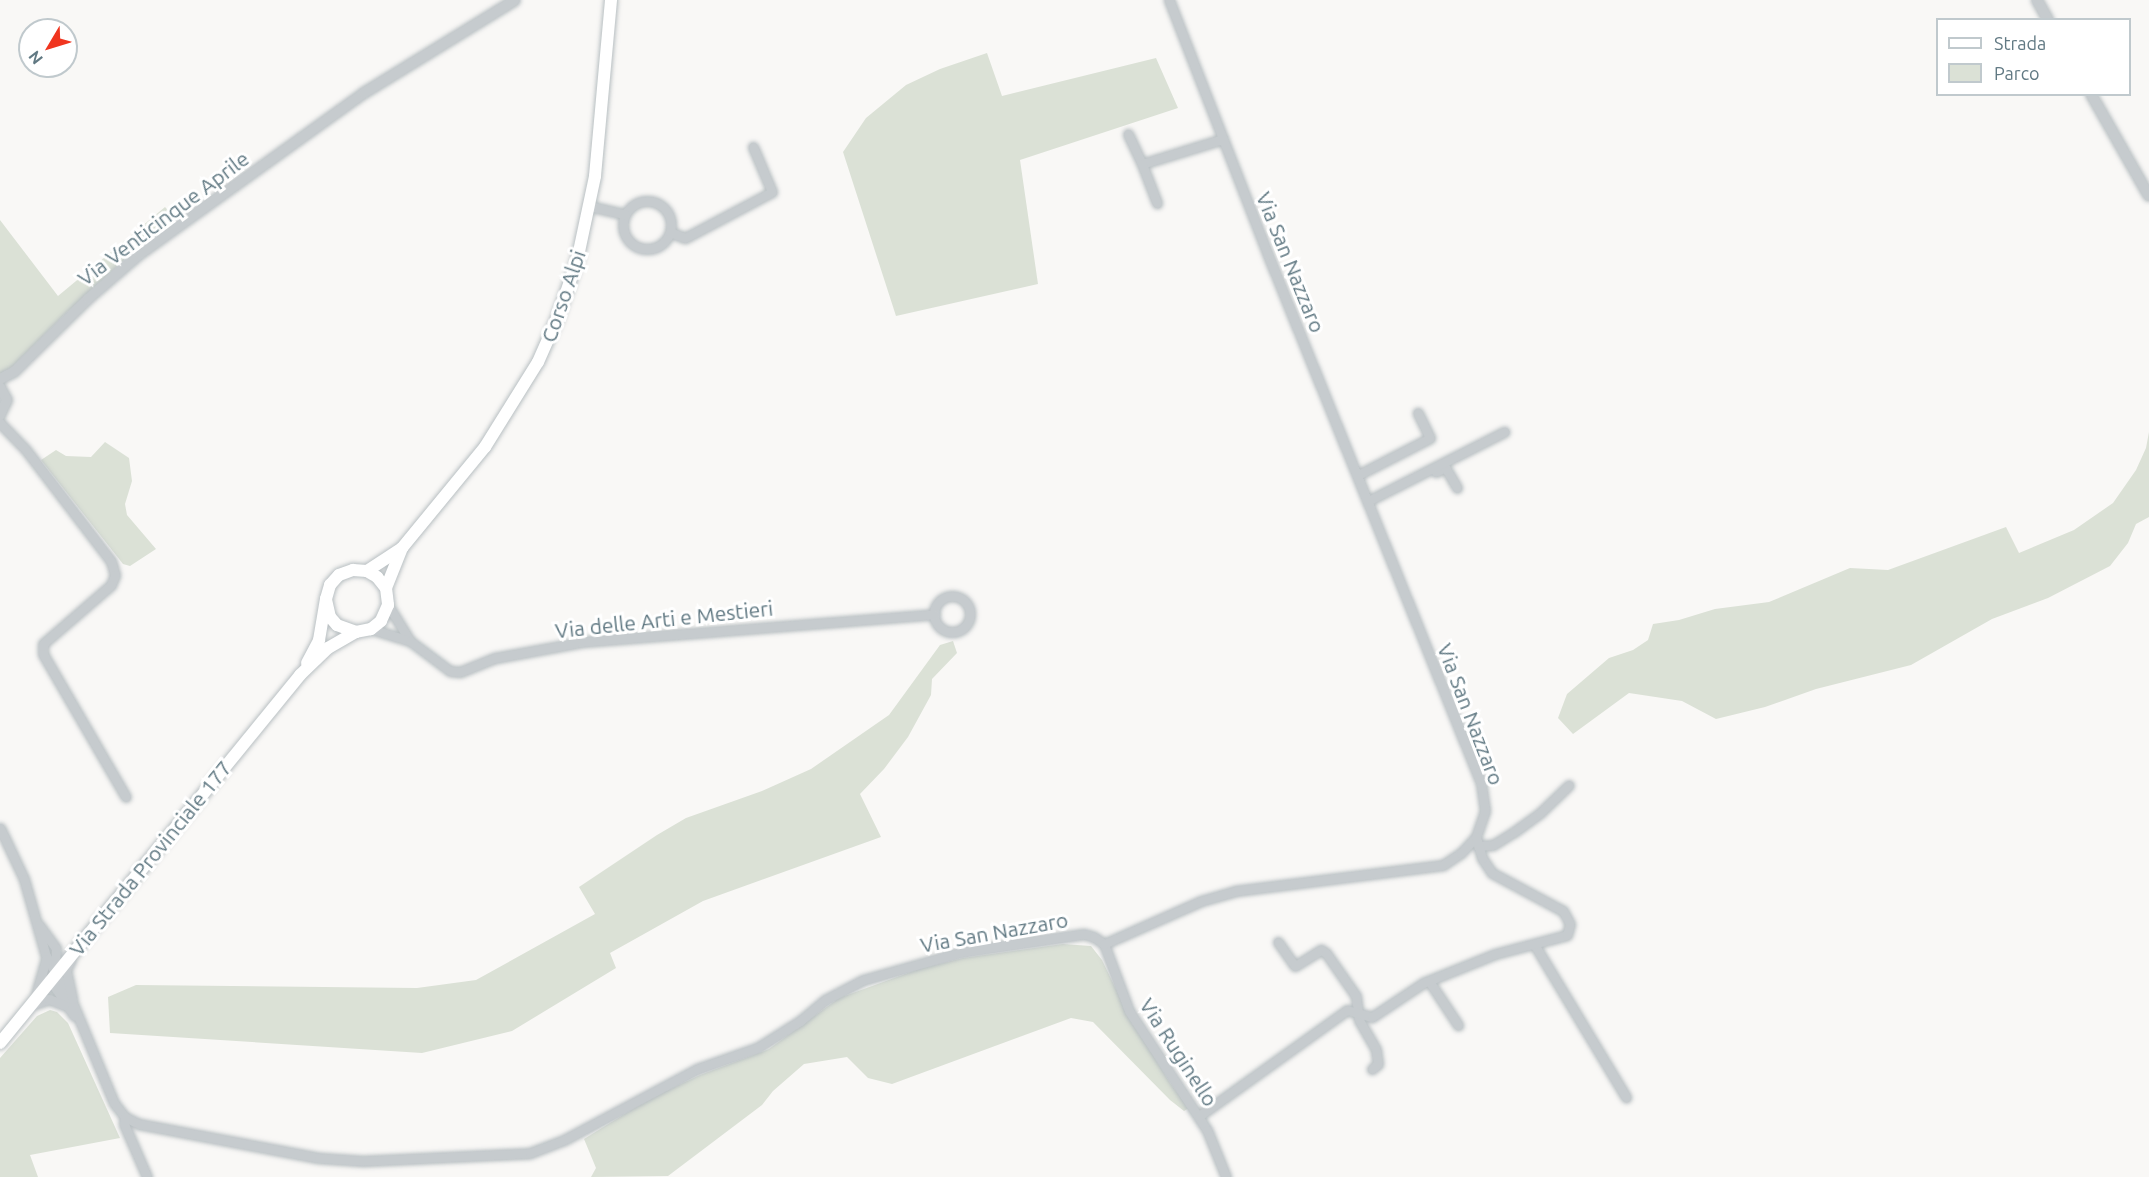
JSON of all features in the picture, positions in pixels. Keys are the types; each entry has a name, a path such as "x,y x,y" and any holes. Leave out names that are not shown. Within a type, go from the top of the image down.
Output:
{"main road":[{"name":"Corso Alpi","path":"367,571 402,548 485,447 538,362 568,292 595,176 611,0"},
{"name":"Corso Alpi","path":"386,588 402,548"},
{"name":"Via Strada Provinciale 177","path":"300,675 319,640 330,585 339,575 353,570 367,571"},
{"path":"367,571 377,577 386,588 388,605 381,621 371,629"},
{"path":"326,599 327,609 337,625 356,632"},
{"name":"Via Strada Provinciale 177","path":"0,1042 300,675 328,648 356,632 371,629"}],"street":[{"name":"Via Venticinque Aprile","path":"0,379 14,372 121,269 346,106 515,0"},
{"name":"Via San Nazzaro","path":"125,1117 139,1124 319,1158 363,1161 511,1156 530,1153 558,1143 697,1069 757,1048 800,1021 825,1000 863,980 962,952 1084,934 1104,944 1201,901 1235,891 1443,865 1477,841 1485,811 1481,783 1169,0"},
{"path":"2037,0 2047,18"},
{"path":"2092,96 2149,196"},
{"path":"1128,134 1157,203"},
{"path":"1142,164 1223,139"},
{"path":"670,232 685,238 772,192 753,147"},
{"path":"639,202 656,203 669,215 670,232 660,246 642,249 634,246 624,232 626,214 639,202"},
{"path":"589,206 626,214"},
{"path":"0,415 6,403 14,372"},
{"path":"0,387 5,393 6,403"},
{"path":"1358,475 1430,438 1418,413"},
{"path":"0,423 26,450 111,561 116,575 111,585 43,644 43,654 126,797"},
{"path":"1369,503 1504,432"},
{"path":"1369,503 1445,467 1457,488"},
{"name":"Via delle Arti e Mestieri","path":"388,605 410,641"},
{"name":"Via delle Arti e Mestieri","path":"371,629 410,641 450,670 460,672 495,658 582,642 934,614"},
{"path":"1477,841 1493,845 1540,813 1569,785"},
{"path":"0,828 24,879 46,956 85,1035 114,1103 125,1117 124,1125 147,1177"},
{"path":"1199,1116 1347,1010 1372,1017 1426,982 1495,954 1567,935 1570,924 1563,911 1500,879 1486,866 1477,841"},
{"path":"35,921 56,948 55,975"},
{"path":"1278,942 1295,966 1321,950 1326,953 1356,996 1358,1012 1376,1050 1378,1064 1372,1069"},
{"name":"Via Ruginello","path":"1104,944 1129,1011 1174,1082 1199,1116 1226,1177"},
{"path":"1534,944 1626,1097"},
{"path":"56,948 77,948 66,970 70,1006"},
{"path":"30,1006 44,973 46,956"},
{"path":"1426,982 1458,1025"},
{"path":"30,1006 49,999 70,1006"}],"green space":[{"path":"987,53 1002,96 1156,58 1178,108 1020,160 1038,284 896,316 843,152 866,118 906,85 940,69"},
{"path":"165,207 176,219 169,227 145,241 65,314 11,368 0,375 0,220 58,296"},
{"path":"2149,432 2149,517 2136,524 2128,543 2110,566 2048,598 1992,619 1911,665 1816,689 1765,707 1716,719 1682,701 1629,693 1573,734 1558,718 1567,694 1609,658 1633,650 1648,640 1653,624 1679,620 1715,609 1769,602 1850,568 1888,570 2006,527 2019,553 2074,530 2113,503 2136,470 2146,448"},
{"path":"105,442 129,458 132,481 125,504 127,515 156,549 130,566 123,564 41,460 56,450 66,456 91,457"},
{"path":"953,641 957,653 932,679 931,695 908,737 884,769 860,794 881,837 703,901 610,953 616,968 512,1031 422,1053 110,1033 108,997 136,985 417,988 476,980 595,914 579,887 657,835 686,818 762,791 811,769 889,715 940,645"},
{"path":"1063,944 1091,946 1102,960 1127,1012 1170,1083 1189,1108 1184,1111 1170,1100 1093,1022 1071,1018 892,1084 868,1078 847,1057 804,1064 773,1091 762,1105 668,1176 591,1177 596,1168 584,1139 649,1099 700,1075 769,1049 839,998 919,969 963,958"},
{"path":"50,1010 57,1012 68,1023 120,1138 30,1155 38,1177 0,1177 0,1058 37,1016"}]}
